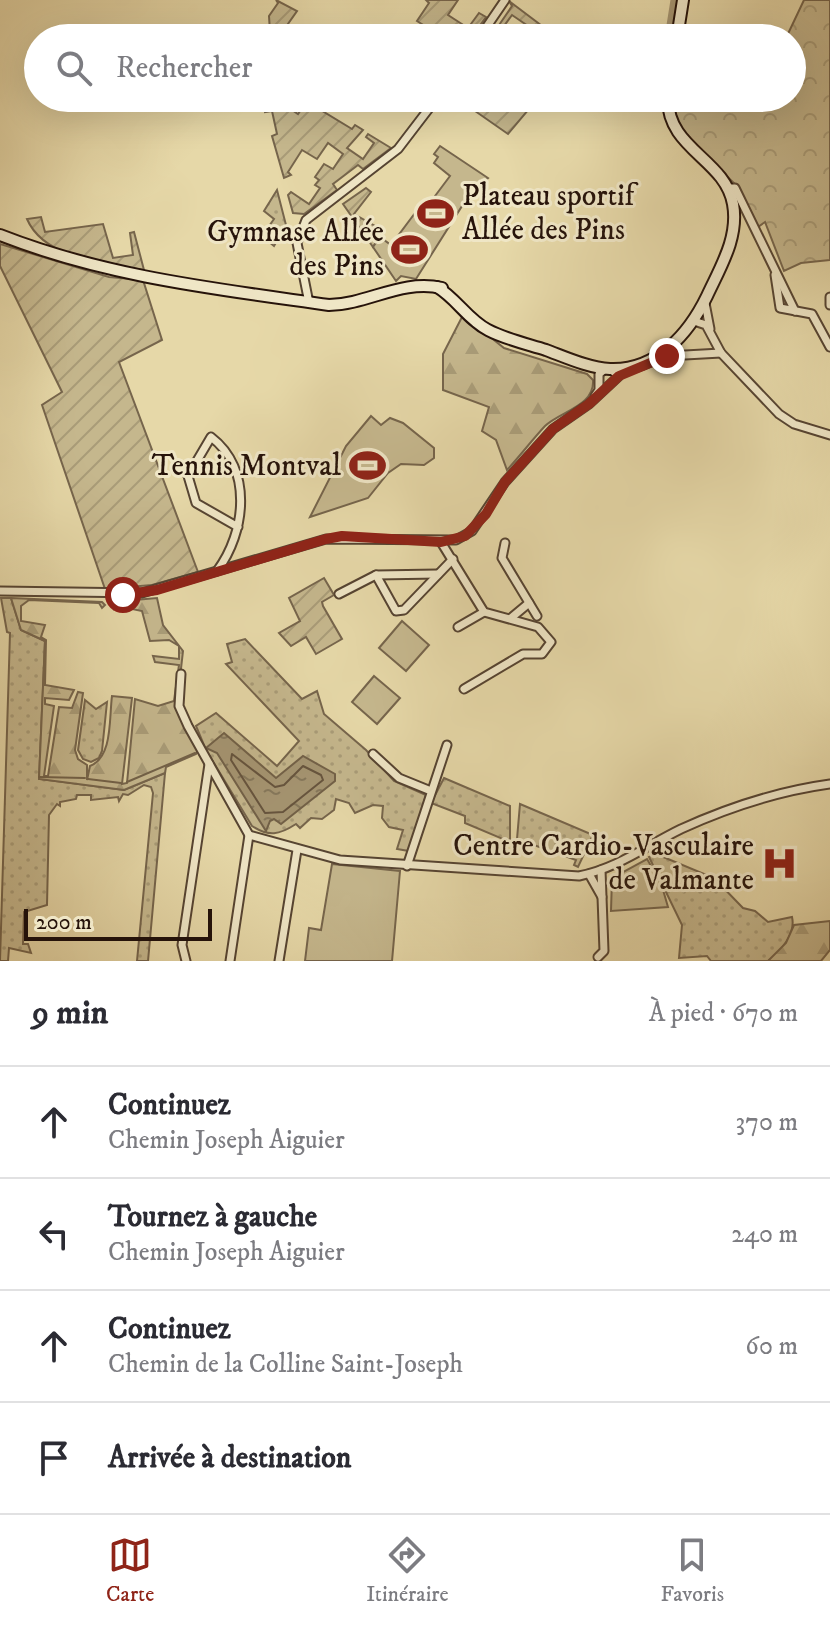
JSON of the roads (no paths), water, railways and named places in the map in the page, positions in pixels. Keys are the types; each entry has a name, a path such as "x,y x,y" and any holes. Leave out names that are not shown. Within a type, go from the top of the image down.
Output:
{"street":[{"path":"489,24 505,0"},
{"path":"679,24 683,0"},
{"path":"309,303 297,243 306,220 398,149 426,112"},
{"path":"0,235 86,265 173,284 309,303 343,305 406,285 437,287 459,296 507,337 608,372 667,356 680,348 696,321 735,228 733,200 727,188 679,137 669,112"},
{"path":"727,188 735,188 795,311"},
{"path":"774,269 777,304 782,309 812,314 830,347"},
{"path":"830,297 830,305"},
{"path":"706,299 712,335"},
{"path":"696,321 706,325 721,353 779,414 794,424 830,435"},
{"path":"589,404 608,372 680,348 721,353"},
{"path":"0,591 123,595 157,590 311,542 342,536 441,542 456,540 472,531 505,482 552,431 589,404 608,372"},
{"path":"215,573 238,527 239,479 223,446 211,437 188,476 196,503 238,527"},
{"path":"441,542 484,612"},
{"path":"505,543 502,558 537,616"},
{"path":"376,575 396,611 404,610 453,559"},
{"path":"339,594 376,575 438,574"},
{"path":"511,618 529,603"},
{"path":"457,627 484,612 544,630 551,642 550,648 542,654 523,654 464,689"},
{"path":"181,674 179,706 249,835 230,961"},
{"path":"407,866 447,745"},
{"path":"373,754 399,778 431,791"},
{"path":"186,961 182,945 209,764"},
{"path":"249,835 340,860 571,877 601,870 715,815 802,788 830,784"},
{"path":"279,961 297,850"},
{"path":"598,957 604,951 601,870"},
{"path":"589,874 602,897"}],"water":[{"path":"224,733 276,778 303,756 335,774 335,781 281,824 274,819 270,821 266,831 217,753 206,748"}],"waterway":[{"path":"670,24 674,0"},
{"path":"127,782 195,753"},
{"path":"39,777 85,778"},
{"path":"88,779 121,783"}],"place":[{"name":"Plateau sportif Allée des Pins","path":"436,213"},
{"name":"Gymnase Allée des Pins","path":"410,249"},
{"name":"Tennis Montval","path":"367,466"},
{"name":"Centre Cardio-Vasculaire de Valmante","path":"780,863"}]}
